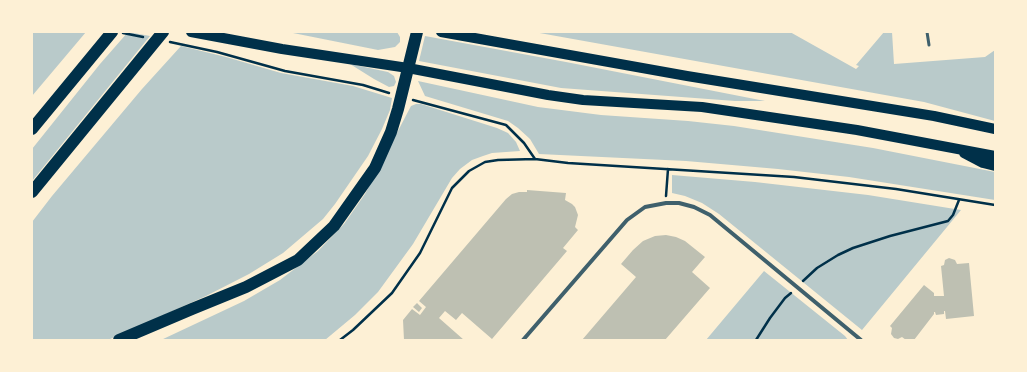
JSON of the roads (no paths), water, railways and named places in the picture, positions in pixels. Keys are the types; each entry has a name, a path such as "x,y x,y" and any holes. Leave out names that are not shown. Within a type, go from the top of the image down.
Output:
{"highway":[{"path":"32,129 112,32"},
{"path":"119,340 246,287 298,260 334,226 376,168 391,132 417,32"},
{"path":"32,192 144,55 163,37"}],"main road":[{"path":"191,32 282,49 408,68 548,95 583,100 702,107 857,130 995,156"},
{"path":"440,32 687,76 901,111 995,129"},
{"path":"955,148 983,163 995,166"}],"street":[{"path":"523,340 627,220 645,208 666,203 678,203 694,207 710,215 861,340"}],"lane":[{"path":"928,32 929,46"}]}
